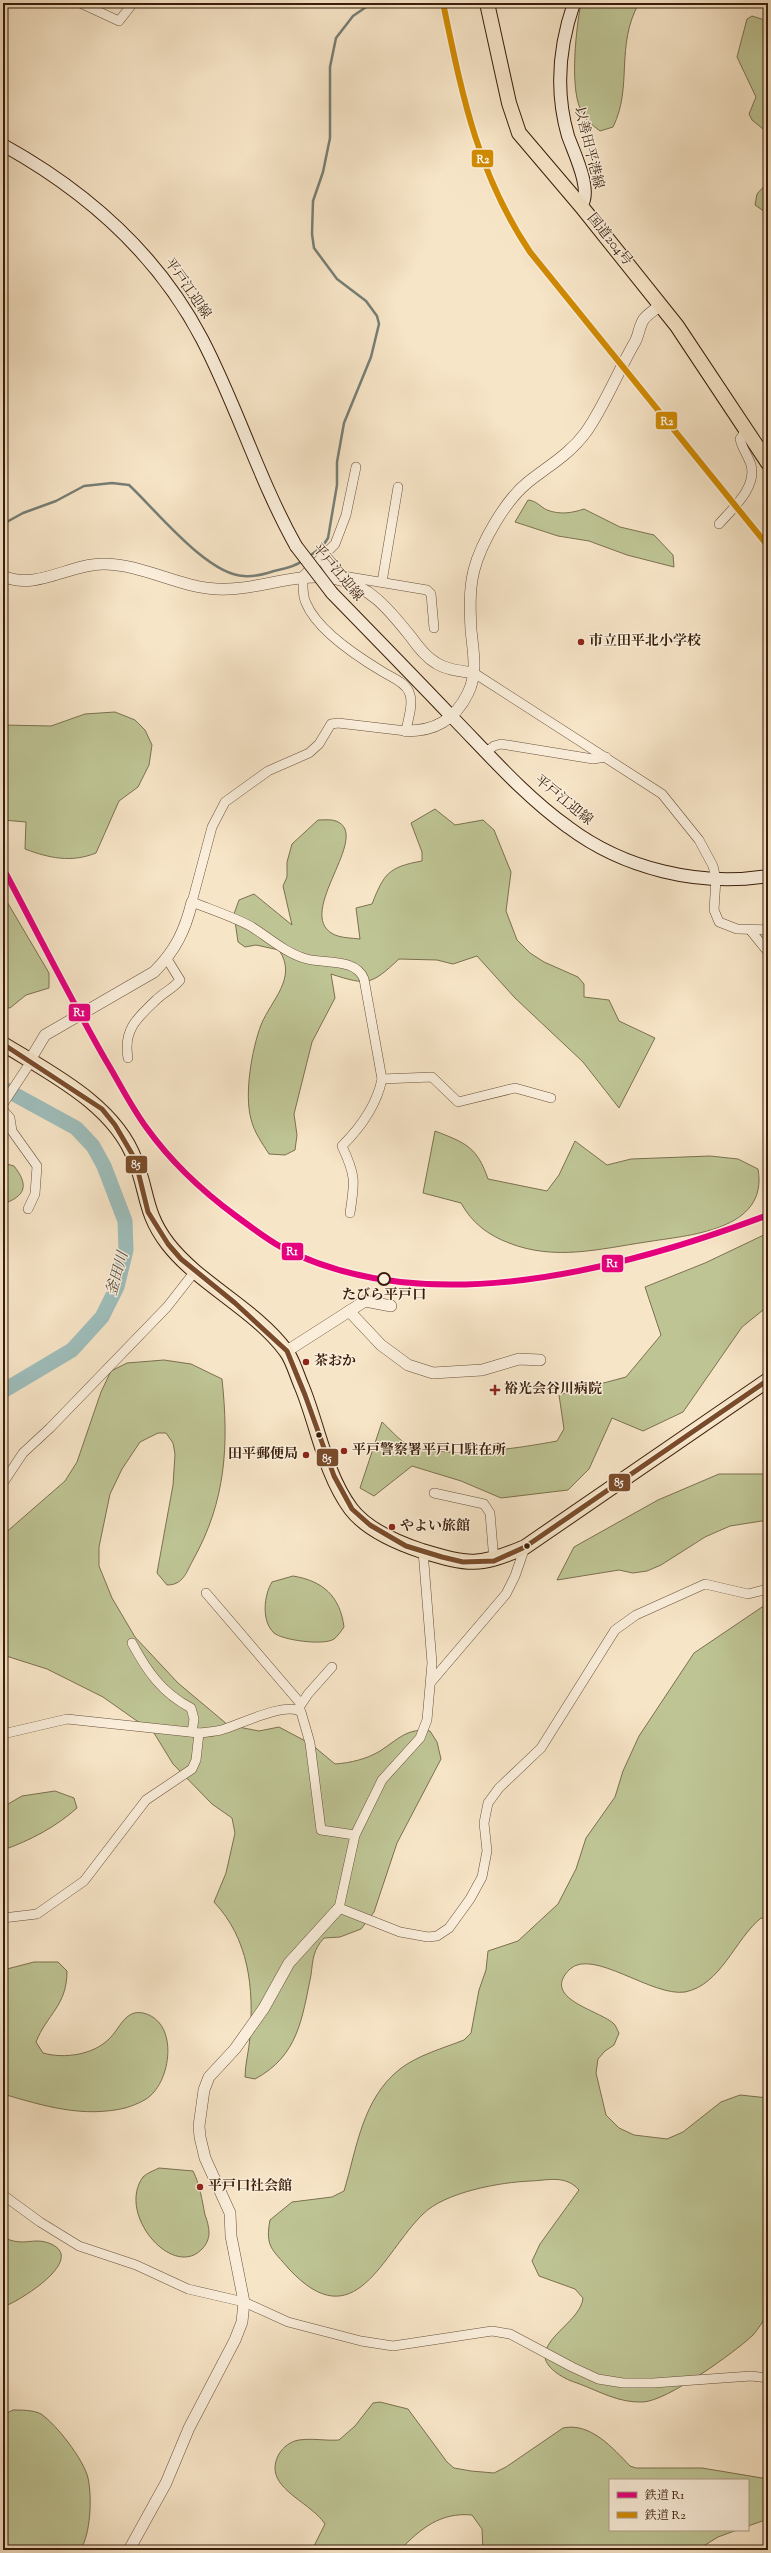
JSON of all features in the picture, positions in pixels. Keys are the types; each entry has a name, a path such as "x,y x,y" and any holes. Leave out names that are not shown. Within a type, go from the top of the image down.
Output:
{"highway":[{"name":"国道204号","path":"487,3 516,126 524,140 581,206 677,326 768,463"},
{"path":"3,1044 29,1063 102,1109 116,1125 135,1159 148,1212 168,1244 235,1303 286,1351 305,1395 334,1476 352,1509 370,1525 388,1537 406,1546 463,1562 494,1561 525,1547 768,1380"}],"main road":[{"name":"以善田平港線","path":"574,3 562,44 560,61 562,109 586,193 581,206"},
{"name":"平戸江迎線","path":"3,145 52,173 91,203 126,235 179,301 202,338 275,505 296,546 332,593 486,752 536,801 568,828 595,845 623,859 650,868 681,875 716,879 748,879 768,876"}],"street":[{"path":"80,3 119,21 133,3"},
{"path":"28,1209 35,1194 37,1166 12,1131 10,1118 4,1105 45,1035 154,972 167,959 179,942 192,902 212,827 224,802 236,792 268,771 309,753 319,744 331,724 338,723 406,731 431,729 451,716 469,692 474,673 475,653 469,604 474,570 482,550 513,498 526,484 559,461 586,432 636,340 644,320 660,305"},
{"path":"719,524 747,490 752,477 751,466 740,439 746,430"},
{"path":"356,467 346,515 335,544 303,576 305,602 317,621 366,662 403,684 409,692 411,704 406,731"},
{"path":"382,582 398,487"},
{"path":"321,558 331,574 427,590 431,594 434,628"},
{"path":"3,576 20,580 34,580 83,566 107,564 133,568 174,582 218,589 253,586 303,576 338,580 362,588 376,597 421,650 435,663 446,668 474,673 662,794 700,840 713,866 716,879 714,910 719,922 737,929 751,931 768,930"},
{"path":"486,752 494,746 501,744 593,759 606,757"},
{"path":"192,902 250,926 281,947 306,959 350,965 361,971 364,979 382,1079 379,1095 354,1134 342,1146 354,1171 355,1180 350,1213"},
{"path":"751,931 768,952"},
{"path":"128,1058 126,1037 130,1027 156,1000 180,980 167,959"},
{"path":"382,1079 432,1076 458,1102 515,1088 551,1098"},
{"path":"3,1483 23,1453 50,1428 167,1307 196,1270"},
{"path":"286,1351 365,1301 391,1306"},
{"path":"349,1311 375,1340 393,1354 408,1365 433,1373 482,1370 519,1359 540,1360"},
{"path":"434,1493 484,1504 490,1513 494,1561"},
{"path":"431,1682 506,1594 515,1576 525,1547"},
{"path":"128,2550 166,2483 189,2428 235,2340 242,2322 244,2302 231,2236 230,2213 206,2158 200,2137 199,2126 204,2090 209,2077 235,2049 264,2008 288,1963 339,1908 355,1835 382,1780 420,1738 427,1720 431,1682 431,1631 424,1551"},
{"path":"339,1908 400,1932 428,1937 437,1936 449,1928 470,1899 482,1877 487,1851 484,1823 488,1803 499,1788 541,1748 615,1630 636,1615 704,1584 748,1594 768,1589"},
{"path":"206,1593 299,1707 310,1743 321,1830 355,1835"},
{"path":"3,1918 37,1914 84,1881 146,1800 192,1769 196,1760 194,1719 191,1708 178,1701 160,1687 148,1672 132,1643"},
{"path":"3,1734 67,1719 195,1733 220,1730 266,1714 299,1707 332,1667"},
{"path":"3,2194 40,2222 79,2246 136,2265 188,2289 244,2302 288,2322 362,2342 393,2346 492,2331 510,2334 572,2368 598,2378 622,2383 653,2383 751,2376 768,2378"}],"green space":[{"path":"581,3 639,3 632,19 628,35 624,82 619,112 613,127 600,131 591,124 580,108 575,85 577,27"},
{"path":"752,16 768,21 766,49 768,55 768,133 752,120 749,114 756,97 737,57 747,19"},
{"path":"768,182 768,214 755,205 757,194"},
{"path":"528,500 547,510 557,513 584,509 620,527 654,535 673,555 674,567 627,555 589,541 558,536 515,522"},
{"path":"115,712 135,720 145,730 152,745 149,765 138,787 119,801 96,853 69,859 51,857 25,849 26,822 3,820 3,725 51,726 85,714"},
{"path":"435,809 455,825 483,820 494,830 511,872 506,911 517,940 530,953 544,962 578,977 584,984 584,997 609,1000 619,1021 655,1038 619,1108 583,1062 515,998 477,956 453,964 437,960 399,959 382,974 368,981 353,980 331,974 335,998 312,1042 294,1114 297,1135 295,1150 285,1155 269,1154 252,1124 248,1097 250,1072 261,1025 281,989 286,970 284,960 279,950 256,945 245,947 238,942 234,914 239,900 254,894 292,925 283,886 287,877 287,862 292,844 318,820 336,821 345,829 346,842 322,909 323,924 333,934 360,939 356,908 372,904 380,885 394,869 422,861 422,852 411,823"},
{"path":"3,895 49,973 49,988 26,995 10,1008 3,1007"},
{"path":"435,1131 455,1139 475,1153 484,1168 488,1179 547,1191 559,1175 575,1141 607,1165 631,1159 710,1156 738,1159 758,1169 758,1190 751,1206 738,1217 722,1226 703,1232 611,1248 577,1252 543,1251 526,1248 501,1240 481,1228 470,1217 461,1203 423,1193"},
{"path":"3,1163 14,1166 22,1179 23,1189 17,1197 3,1204"},
{"path":"768,1233 768,1306 742,1327 683,1412 643,1431 612,1418 589,1469 568,1490 501,1498 461,1481 412,1466 374,1496 360,1488 382,1422 405,1443 420,1448 438,1451 480,1451 523,1447 557,1441 564,1429 559,1395 626,1377 661,1335 645,1287 705,1263"},
{"path":"164,1360 191,1364 222,1379 225,1450 219,1494 204,1538 180,1581 167,1585 157,1573 173,1485 175,1454 173,1443 166,1433 158,1433 140,1442 122,1469 110,1494 99,1547 99,1566 112,1598 135,1637 178,1683 228,1725 259,1731 279,1727 311,1744 335,1764 352,1762 370,1756 403,1735 415,1731 430,1731 437,1742 441,1759 397,1843 374,1912 361,1929 340,1937 324,1938 320,1942 314,1955 301,2021 296,2035 281,2059 269,2070 255,2079 245,2077 251,2019 250,1983 247,1965 235,1932 226,1916 214,1902 226,1873 235,1833 232,1818 212,1804 173,1764 154,1733 103,1697 47,1669 3,1655 3,1535 65,1481 77,1462 101,1392 111,1371 127,1363"},
{"path":"719,1474 768,1474 768,1520 730,1526 705,1537 661,1565 647,1571 633,1573 619,1570 557,1580 574,1547 658,1500"},
{"path":"293,1576 304,1578 321,1586 334,1599 339,1607 344,1627 334,1639 322,1642 294,1640 278,1636 270,1628 267,1622 265,1608 269,1587 272,1582"},
{"path":"768,1603 768,1918 761,1918 752,1927 718,1971 698,1988 685,1992 672,1992 656,1988 608,1968 593,1964 580,1964 570,1969 563,1979 562,1988 566,1995 575,2002 613,2023 619,2033 614,2045 605,2051 598,2059 596,2073 606,2115 619,2128 634,2135 667,2139 683,2132 721,2102 740,2095 768,2098 768,2312 761,2324 753,2335 744,2343 716,2364 668,2394 654,2400 634,2402 617,2399 562,2377 549,2366 546,2361 546,2349 556,2335 576,2314 581,2306 583,2298 575,2289 539,2276 532,2261 540,2244 579,2190 569,2182 551,2179 489,2186 459,2194 445,2200 433,2206 423,2214 380,2268 365,2283 350,2293 332,2296 312,2289 289,2269 274,2252 268,2236 270,2220 292,2202 332,2197 344,2191 357,2141 369,2109 377,2095 387,2081 407,2064 464,2040 471,2033 479,1990 486,1970 488,1951 518,1941 558,1904 576,1869 586,1838 615,1797 623,1771 639,1736 694,1653"},
{"path":"55,1791 74,1798 77,1808 42,1833 3,1850 3,1807 22,1796"},
{"path":"34,1962 58,1962 67,1971 64,1993 56,2009 40,2032 36,2042 43,2053 60,2056 78,2054 95,2049 109,2039 123,2021 132,2014 143,2013 154,2018 162,2027 168,2050 167,2063 163,2076 157,2087 148,2098 135,2105 125,2108 94,2112 64,2109 33,2103 3,2094 3,1970"},
{"path":"159,2168 193,2171 197,2182 209,2235 207,2242 202,2249 190,2256 177,2256 163,2250 142,2224 137,2208 137,2192 143,2177"},
{"path":"3,2237 17,2242 39,2241 51,2244 60,2251 61,2260 56,2270 46,2280 11,2304 3,2307"},
{"path":"380,2402 408,2409 447,2462 454,2468 494,2473 506,2467 563,2428 573,2427 592,2433 600,2438 630,2466 636,2468 702,2468 768,2479 768,2519 749,2526 749,2479 609,2479 609,2531 734,2531 718,2537 697,2550 483,2550 482,2529 472,2515 461,2515 451,2516 432,2523 424,2528 400,2550 312,2550 325,2524 318,2515 281,2484 276,2475 275,2465 279,2454 293,2442 304,2439 339,2440 355,2426 373,2403"},
{"path":"13,2410 27,2410 35,2412 41,2414 47,2419 69,2443 85,2470 88,2478 90,2495 90,2515 84,2543 80,2550 3,2550 3,2415"}],"waterway":[{"path":"308,557 322,547 328,538 337,485 337,462 344,423 371,357 379,324 377,316 366,301 337,279 314,248 312,234 313,201 323,172 330,138 330,67 336,38 353,16 372,3"},
{"path":"3,524 23,513 56,501 84,486 112,483 129,485 182,539 198,553 214,565 230,573 244,576 256,576 289,568 302,561"},
{"name":"釜田川","path":"3,1088 76,1128 93,1146 104,1166 125,1221 126,1250 117,1287 102,1317 72,1350 3,1391"}],"rail line":[{"name":"R2","path":"443,3 457,69 474,132 484,162 497,193 512,222 530,252 768,546"},
{"name":"R1","path":"3,868 66,988 140,1119 176,1164 199,1186 236,1216 281,1247 338,1270 398,1282 461,1285 525,1280 589,1269 652,1253 712,1235 768,1215"}],"transit line":[{"name":"85","path":"6,1046 102,1109 115,1125 135,1159 148,1212 168,1244 181,1259 235,1303 287,1351 305,1395 334,1476 352,1509 370,1525 406,1546 463,1562 494,1561 525,1547 768,1380"}],"place":[{"name":"市立田平北小学校","path":"581,642"},
{"name":"たびら平戸口","path":"384,1279"},
{"name":"茶おか","path":"306,1362"},
{"name":"裕光会谷川病院","path":"495,1390"},
{"name":"平戸警察署平戸口駐在所","path":"344,1451"},
{"name":"田平郵便局","path":"306,1455"},
{"name":"やよい旅館","path":"392,1527"},
{"name":"平戸口社会館","path":"200,2187"}]}
